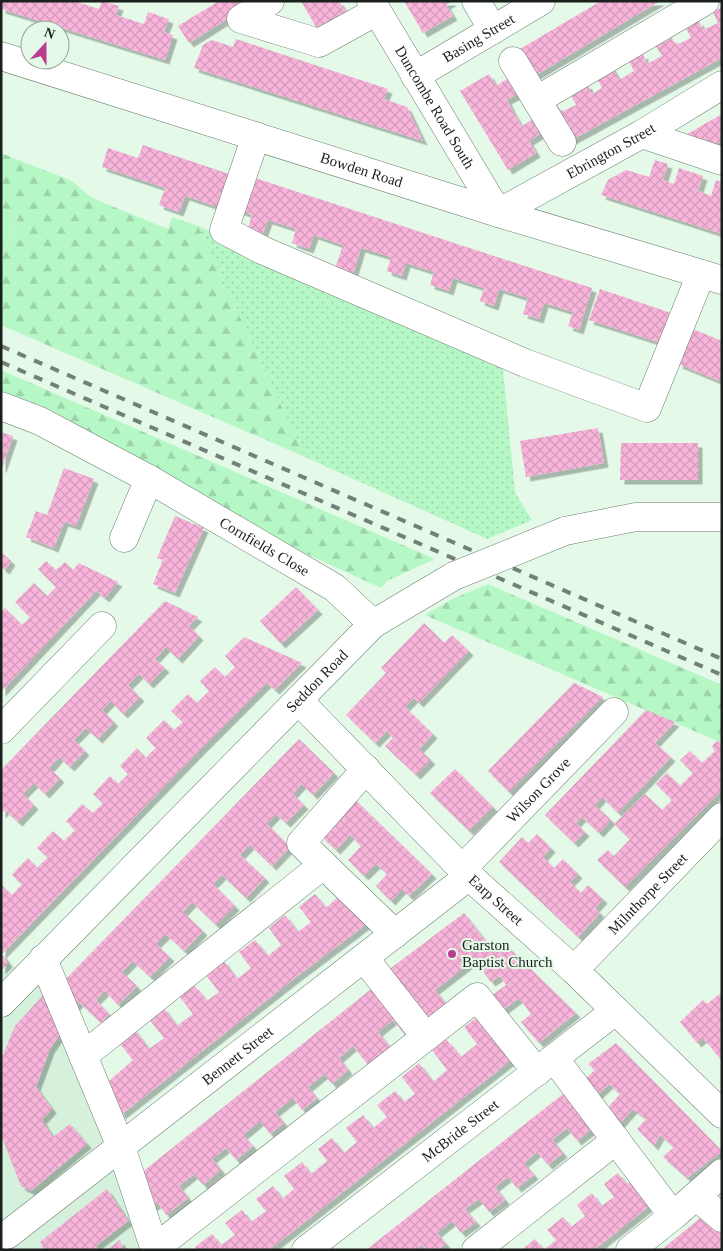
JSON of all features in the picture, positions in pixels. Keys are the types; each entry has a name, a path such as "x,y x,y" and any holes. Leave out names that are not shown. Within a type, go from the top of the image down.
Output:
{"street":[{"path":"270,1 242,19 319,43 374,6"},
{"path":"476,1 493,30"},
{"name":"Basing Street","path":"415,76 541,1"},
{"path":"537,100 706,1"},
{"name":"Duncombe Road South","path":"374,6 498,213"},
{"name":"Bowden Road","path":"1,56 498,213 711,277"},
{"path":"513,60 562,142"},
{"name":"Ebrington Street","path":"498,213 642,134 722,85"},
{"path":"642,134 722,161"},
{"path":"256,136 224,230 262,250 525,363 647,408 711,277"},
{"name":"Cornfields Close","path":"1,406 40,421 148,479 335,588 373,624"},
{"path":"124,538 148,479"},
{"name":"Seddon Road","path":"1,1003 43,958 373,624 454,576 565,531 636,517 722,517"},
{"path":"1,730 102,626"},
{"name":"Earp Street","path":"299,700 466,872 574,970 722,1114"},
{"name":"Wilson Grove","path":"466,872 614,712"},
{"path":"366,770 300,843 395,934"},
{"name":"Milnthorpe Street","path":"574,970 722,817"},
{"path":"83,1056 323,865"},
{"name":"Bennett Street","path":"7,1235 395,934 466,872"},
{"path":"43,958 121,1147 155,1249 477,997 616,1140 673,1216"},
{"path":"364,958 426,1037"},
{"name":"McBride Street","path":"306,1250 615,1011"},
{"path":"476,1250 616,1140"},
{"path":"630,1250 673,1216 722,1173"},
{"path":"696,1196 722,1218"}],"shaded area":[{"path":"1,954 26,976 43,959 155,1250 13,1250 1,1220"}],"green space":[{"path":"1,153 72,181 92,198 168,229 172,217 198,226 305,457 1,325 1,259 19,215 1,207"},
{"path":"1,207 19,214 1,259"},
{"path":"198,226 502,360 515,492 532,520 487,539 305,457"},
{"path":"1,370 435,559 387,581 381,588 274,539 47,408 1,391"},
{"path":"488,584 722,685 722,743 425,615 452,599"}],"building":[{"path":"1,1 74,1 99,9 102,1 119,6 116,15 144,24 148,12 169,19 164,32 173,35 165,60 70,30 70,20 36,20 1,9"},
{"path":"219,1 256,1 189,43 178,26"},
{"path":"301,1 339,1 349,17 320,34"},
{"path":"404,1 453,1 446,5 453,16 423,33"},
{"path":"601,1 660,1 531,78 515,52"},
{"path":"722,7 722,58 568,142 550,110 557,105 561,112 576,105 570,93 587,84 592,94 602,88 595,75 611,66 619,80 634,71 629,61 643,54 647,64 662,56 656,46 672,38 676,45 691,38 686,28 699,21 703,30 718,23 713,12"},
{"path":"236,39 388,89 384,99 407,107 423,141 194,68 203,45 212,40 233,47"},
{"path":"489,74 496,86 510,77 520,93 507,100 513,112 522,126 535,118 543,132 529,141 536,153 508,170 460,91"},
{"path":"722,114 722,140 713,147 707,139 696,148 677,140"},
{"path":"143,145 235,176 224,209 185,196 179,212 159,205 165,188 102,167 108,148 138,158"},
{"path":"655,160 668,164 663,180 674,184 679,168 703,176 698,191 711,196 716,180 722,182 722,234 601,195 608,180 626,170 649,177"},
{"path":"249,176 592,288 579,330 568,326 573,312 544,303 539,319 523,314 528,298 499,289 494,306 480,301 484,288 453,278 449,291 430,285 434,272 406,263 402,276 387,271 391,257 361,248 351,281 333,275 343,245 314,235 309,249 292,243 296,229 268,220 262,236 247,231 252,215 238,210"},
{"path":"600,289 671,313 661,343 589,320"},
{"path":"693,329 722,341 722,382 678,364"},
{"path":"598,428 604,463 526,477 520,441"},
{"path":"1,432 13,436 2,468 1,468"},
{"path":"621,443 698,443 698,480 620,480"},
{"path":"64,468 94,479 76,526 64,522 54,548 26,537 36,511 47,515"},
{"path":"175,516 204,528 175,593 153,584 163,560 157,558"},
{"path":"1,552 11,561 5,570 1,567"},
{"path":"46,561 56,570 65,562 73,570 79,563 118,582 105,598 96,591 1,692 1,612 5,608 22,625 30,617 15,602 34,583 47,596 56,587 38,569"},
{"path":"296,587 318,610 281,644 260,621"},
{"path":"165,601 198,617 189,626 199,636 178,659 166,647 155,659 165,668 149,684 139,674 128,685 140,697 123,714 111,701 102,710 114,722 98,739 86,728 74,740 85,751 70,767 59,757 49,768 60,778 45,794 34,783 23,794 34,805 18,822 5,810 1,814 1,770"},
{"path":"424,623 444,643 452,635 469,651 419,703 414,698 405,707 433,734 419,749 431,760 416,775 385,746 393,738 387,731 375,743 346,715 386,673 381,668"},
{"path":"244,637 302,663 275,690 267,683 200,750 2,954 8,963 1,970 1,888 3,886 12,895 22,884 12,875 18,868 28,858 37,868 48,857 37,848 53,831 64,841 75,830 66,821 82,804 93,813 103,803 93,794 110,776 118,784 128,774 120,766 137,748 146,758 156,748 146,738 164,720 174,730 183,722 171,711 188,694 197,703 209,691 200,681 215,667 225,677 235,667 225,656"},
{"path":"574,683 603,697 509,792 488,771"},
{"path":"646,710 675,722 655,743 671,757 618,813 602,797 595,805 611,820 599,833 582,817 576,823 585,832 574,843 545,815"},
{"path":"299,739 334,773 313,795 302,784 297,789 293,794 304,805 286,823 276,814 267,824 290,847 272,866 250,845 240,855 265,878 246,898 222,875 213,884 235,906 216,925 192,902 183,912 203,931 184,951 166,934 156,944 170,957 150,977 133,961 122,972 137,986 118,1005 105,991 96,1000 109,1014 101,1023 79,1002 71,1013 62,983"},
{"path":"717,741 722,743 722,790 625,887 597,860 608,850 614,856 630,839 614,824 645,794 662,810 672,800 656,784 667,773 680,786 693,773 680,760 690,751 702,763 715,751 712,746"},
{"path":"455,769 493,807 469,831 430,793"},
{"path":"350,795 432,874 409,896 402,889 391,901 376,886 387,874 381,868 376,864 364,876 348,860 361,846 350,835 336,850 321,836"},
{"path":"537,834 551,848 543,857 554,868 563,859 578,874 570,882 581,893 588,885 603,899 595,908 600,913 578,937 499,862 522,837 528,843"},
{"path":"315,894 326,908 339,896 372,920 121,1115 108,1082 133,1060 117,1040 133,1028 149,1049 164,1038 148,1018 163,1007 177,1026 193,1014 179,996 194,985 207,1001 219,992 205,974 223,960 237,979 251,968 239,952 255,940 268,956 281,945 269,928 285,915 298,932 311,922 299,907"},
{"path":"464,913 490,947 503,942 576,1013 539,1043 521,1022 531,1014 519,998 499,1013 488,998 506,985 500,976 491,982 474,960 435,990 451,1011 426,1030 383,974"},
{"path":"380,982 416,1026 405,1035 393,1020 378,1032 390,1047 368,1065 353,1046 339,1058 348,1070 332,1084 324,1074 308,1087 317,1098 302,1110 293,1098 275,1112 284,1123 270,1134 260,1121 243,1135 253,1146 236,1160 226,1148 212,1159 221,1170 203,1185 194,1174 179,1186 188,1198 166,1215 158,1203 148,1210 136,1177"},
{"path":"49,989 67,1024 50,1049 36,1087 52,1109 42,1120 53,1137 70,1124 87,1144 31,1191 21,1186 1,1135 1,1060 15,1026"},
{"path":"722,992 722,1061 703,1038 697,1043 680,1022 703,1000 707,1004"},
{"path":"479,1016 518,1055 269,1250 197,1250 195,1247 212,1234 221,1245 235,1235 225,1223 242,1210 251,1222 266,1211 256,1199 273,1186 282,1199 294,1189 284,1176 302,1162 311,1174 327,1161 318,1149 332,1138 344,1153 357,1142 346,1128 363,1115 373,1128 387,1117 377,1105 395,1091 404,1102 415,1094 402,1077 419,1063 433,1082 447,1070 432,1050 446,1039 461,1057 477,1044 464,1027"},
{"path":"616,1043 722,1151 687,1178 663,1157 674,1147 660,1135 654,1146 637,1129 646,1119 633,1109 615,1129 602,1114 620,1094 609,1084 592,1100 580,1084 595,1070 588,1064"},
{"path":"568,1090 587,1114 581,1119 591,1130 577,1141 567,1128 552,1140 563,1153 548,1165 537,1152 524,1163 534,1175 517,1188 508,1177 495,1187 505,1200 489,1212 479,1199 465,1209 476,1222 461,1233 452,1221 437,1233 446,1244 438,1250 426,1250 422,1245 415,1250 366,1250"},
{"path":"618,1173 627,1184 632,1180 652,1204 594,1250 544,1250 556,1240 547,1230 563,1217 571,1227 585,1216 577,1205 592,1193 601,1206 614,1197 604,1184"},
{"path":"107,1189 128,1221 96,1246 98,1250 44,1250 40,1242"},
{"path":"710,1210 722,1224 722,1250 661,1250"},
{"path":"535,1239 544,1250 521,1250"},
{"path":"120,1240 124,1250 107,1250"}],"railway":[{"path":"1,346 722,659"},
{"path":"1,362 722,675"}],"place":[{"name":"Garston Baptist Church","path":"452,954"}]}
